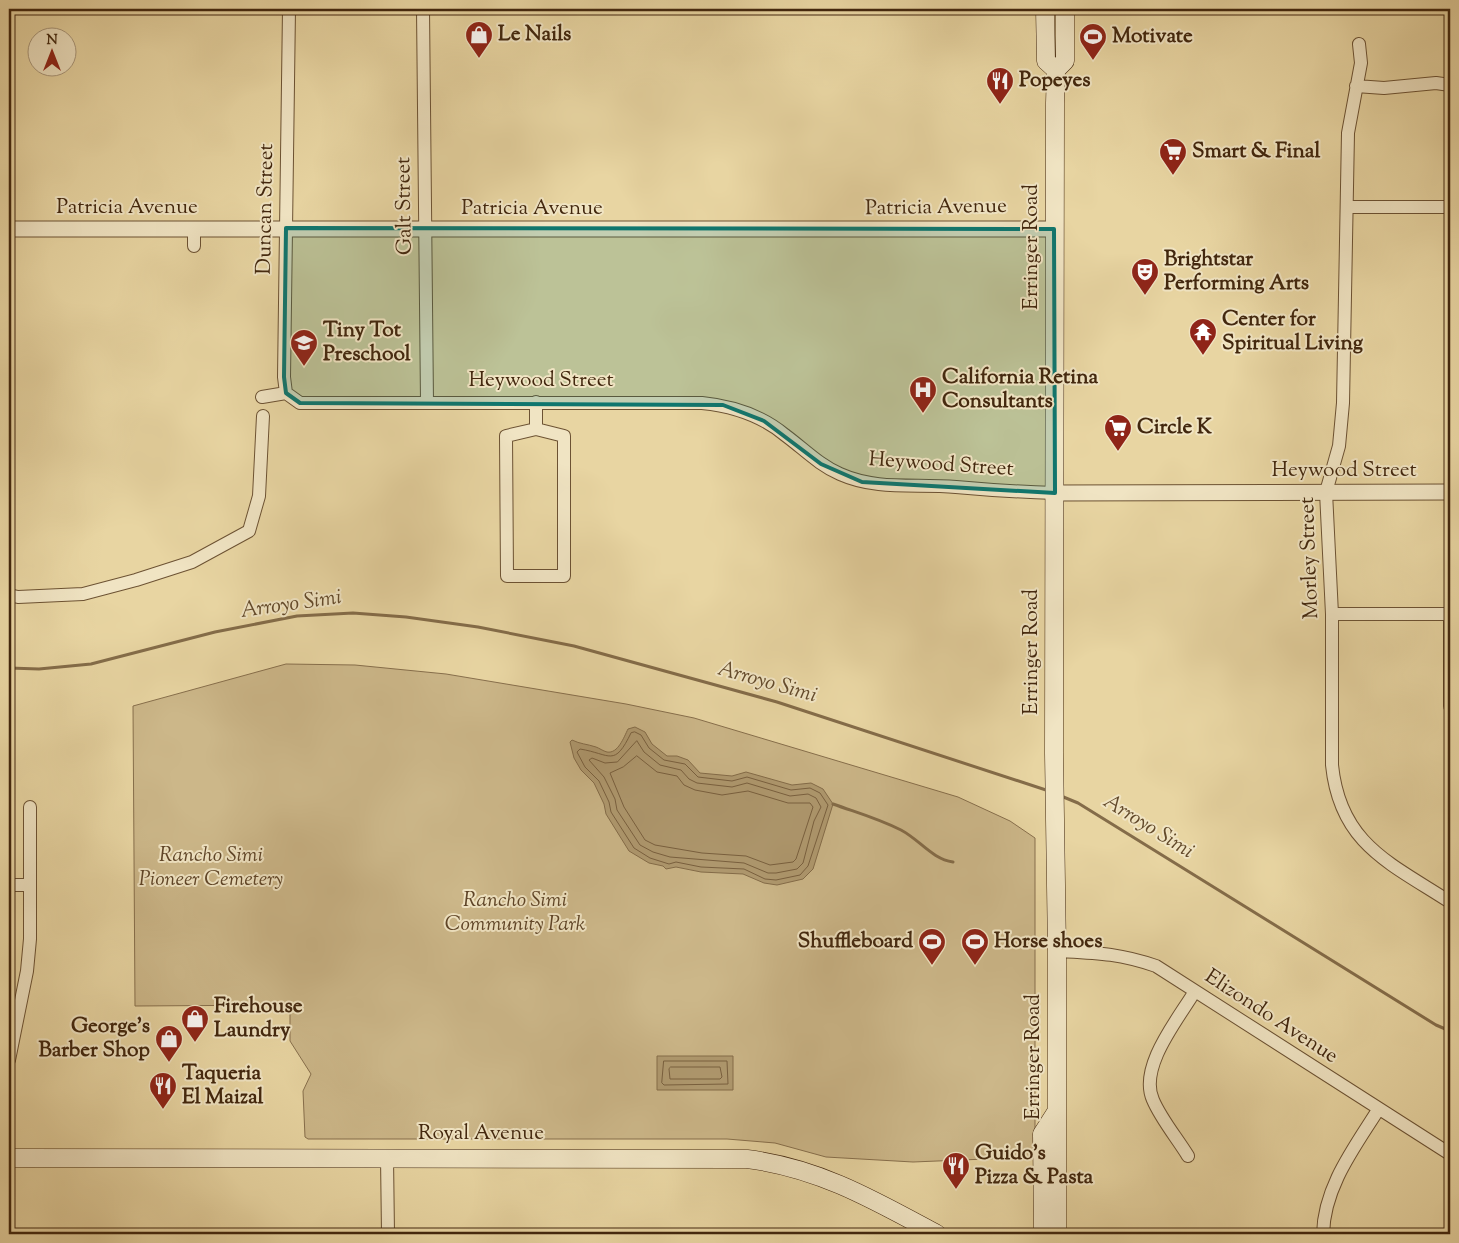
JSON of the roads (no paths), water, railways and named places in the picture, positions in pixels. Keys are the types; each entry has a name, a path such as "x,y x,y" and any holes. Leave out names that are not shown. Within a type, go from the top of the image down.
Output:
{"main road":[{"name":"Erringer Road","path":"1045,9 1046,61 1056,70"},
{"name":"Erringer Road","path":"1056,1234 1057,951 1054,830 1054,229 1056,70 1065,61 1065,9"},
{"path":"1043,1234 1042,1134 1056,1112"},
{"name":"Royal Avenue","path":"9,1158 721,1157 770,1161 796,1167 847,1186 937,1234"}],"street":[{"name":"Duncan Street","path":"286,393 284,377 289,9"},
{"name":"Galt Street","path":"423,9 427,402"},
{"name":"Morley Street","path":"1360,44 1361,63 1348,133 1343,403 1339,446 1326,492 1332,614 1332,765 1334,785 1340,806 1351,826 1364,842 1380,856 1450,902"},
{"path":"1356,86 1384,88 1436,84 1450,85"},
{"path":"1347,207 1450,207"},
{"name":"Patricia Avenue","path":"9,229 1054,229"},
{"path":"194,229 194,246"},
{"path":"262,397 286,393"},
{"name":"Heywood Street","path":"286,393 300,403 536,402 702,403 724,405 742,410 764,421 785,434 821,464 862,482 889,486 956,487 1004,492 1055,493 1450,492"},
{"path":"536,402 536,429"},
{"path":"9,596 83,594 136,580 192,562 249,531 260,496 263,416"},
{"path":"536,429 564,436 564,576 507,576 506,436 536,429"},
{"path":"1332,614 1450,614 1450,706"},
{"path":"9,1060 27,971 30,807"},
{"path":"9,885 30,885"},
{"name":"Elizondo Avenue","path":"1057,951 1106,953 1129,957 1156,966 1378,1110 1450,1154"},
{"path":"1188,1156 1152,1099 1149,1083 1150,1071 1156,1055 1195,991"},
{"path":"1323,1234 1331,1192 1345,1160 1378,1110"},
{"path":"387,1157 388,1234"}],"water":[{"path":"635,727 645,732 652,744 667,756 677,756 688,760 700,773 732,776 746,772 792,785 811,783 823,789 833,804 813,869 803,879 777,885 764,883 743,874 701,872 676,867 666,869 663,866 649,863 629,851 606,814 604,804 594,783 581,770 574,758 570,742 572,740 611,752 620,744 628,729"},
{"path":"657,1056 733,1056 733,1090 657,1090"}],"waterway":[{"name":"Arroyo Simi","path":"9,668 39,669 91,664 215,632 297,616 353,613 406,617 478,627 574,646 777,702 1049,791"},
{"name":"Arroyo Simi","path":"1061,796 1078,803 1436,1025 1450,1031"},
{"path":"833,804 901,830 932,853 953,862"}],"place":[{"name":"Le Nails","path":"479,59"},
{"name":"Motivate","path":"1093,61"},
{"name":"Popeyes","path":"1000,105"},
{"name":"Smart & Final","path":"1173,176"},
{"name":"Brightstar Performing Arts","path":"1145,296"},
{"name":"Center for Spiritual Living","path":"1203,356"},
{"name":"Tiny Tot Preschool","path":"304,367"},
{"name":"California Retina Consultants","path":"923,414"},
{"name":"Circle K","path":"1118,452"},
{"name":"Shuffleboard","path":"932,966"},
{"name":"Horse shoes","path":"975,966"},
{"name":"Firehouse Laundry","path":"195,1043"},
{"name":"George's Barber Shop","path":"169,1063"},
{"name":"Taqueria El Maizal","path":"163,1110"},
{"name":"Guido's Pizza & Pasta","path":"956,1190"}],"park label":[{"name":"Rancho Simi Pioneer Cemetery","path":"211,868"},
{"name":"Rancho Simi Community Park","path":"515,913"}]}
